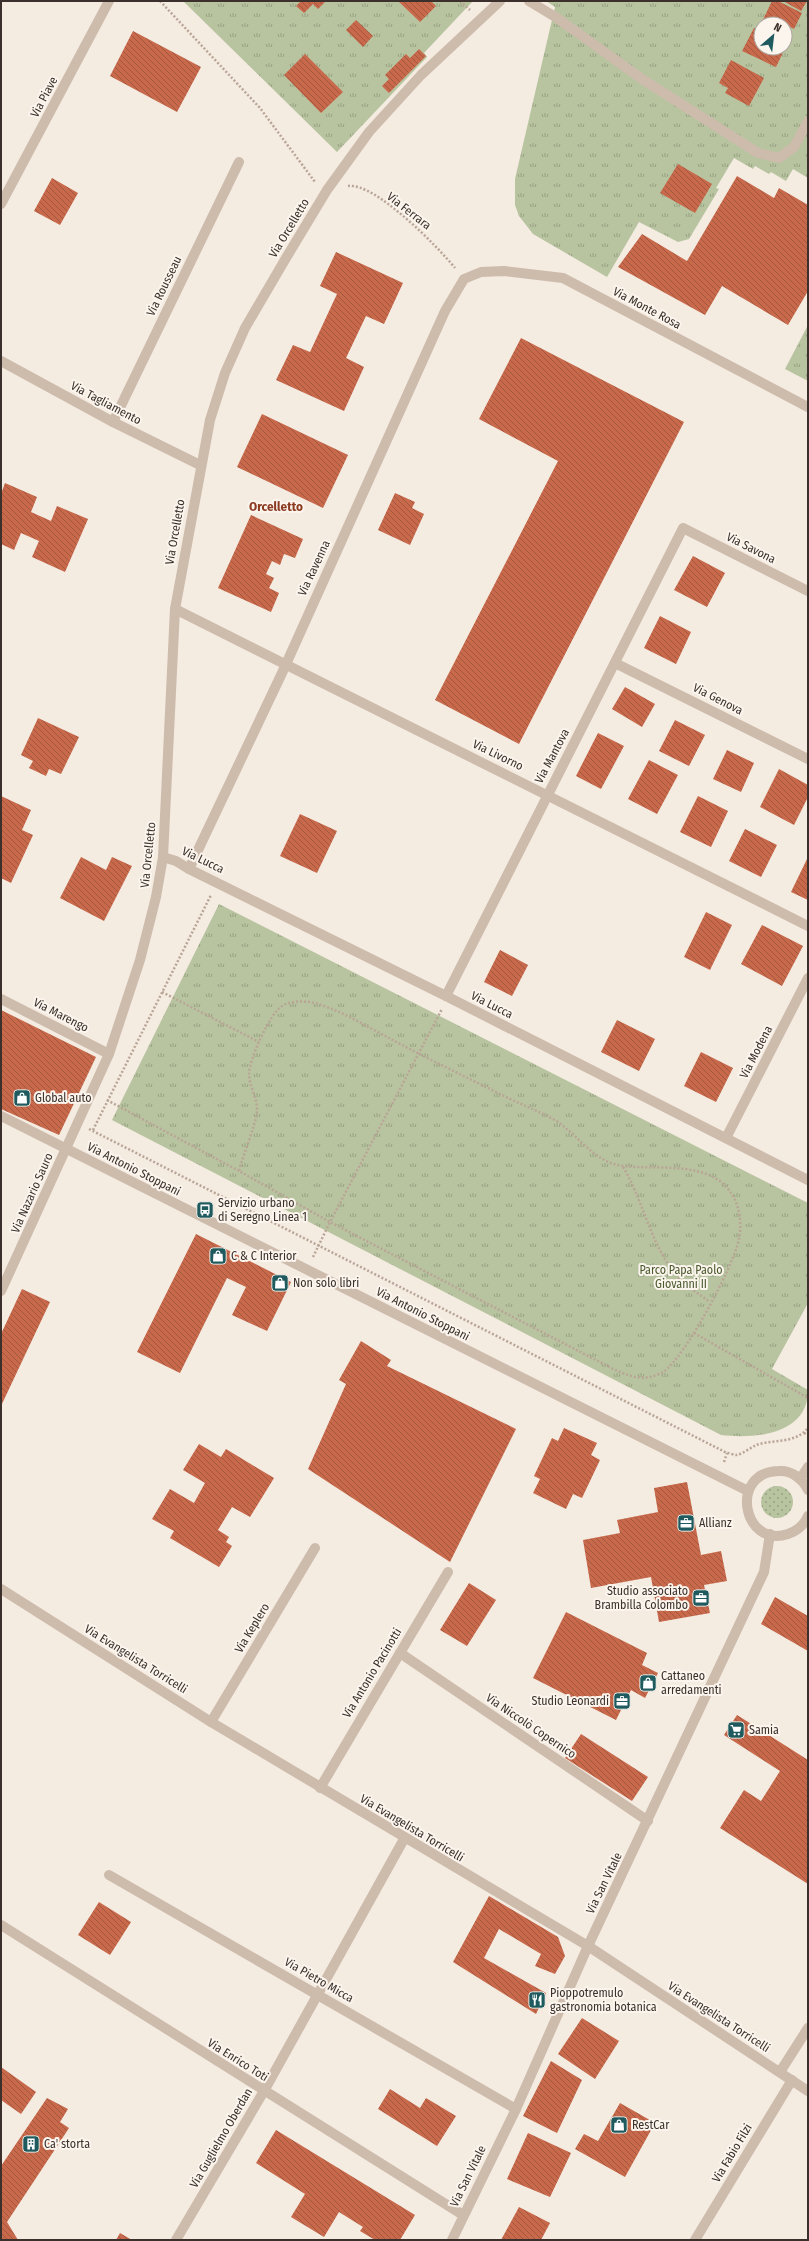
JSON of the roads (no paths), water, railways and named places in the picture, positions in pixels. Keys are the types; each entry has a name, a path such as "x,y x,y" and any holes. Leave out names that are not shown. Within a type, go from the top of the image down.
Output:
{"street":[{"name":"Via Piave","path":"1,204 109,1"},
{"name":"Via Orcelletto","path":"66,1149 109,1054 140,960 156,897 164,857 175,609 200,465 210,420 225,373 245,328 327,190 369,132 421,75 500,1"},
{"path":"529,1 557,18 642,79 758,153 779,158 794,147 808,121"},
{"name":"Via Rousseau","path":"113,422 239,162"},
{"name":"Via Monte Rosa","path":"464,279 481,272 504,271 563,278 808,407"},
{"name":"Via Ravenna","path":"189,869 285,663 445,311 464,279"},
{"name":"Via Tagliamento","path":"1,361 113,422 200,465"},
{"name":"Via Savona","path":"683,528 808,591"},
{"name":"Via Mantova","path":"445,1001 547,794 616,663 683,528"},
{"name":"Via Livorno","path":"175,609 808,926"},
{"name":"Via Genova","path":"616,663 808,759"},
{"name":"Via Lucca","path":"164,857 176,861 189,869 218,882 445,1001 726,1138 808,1180"},
{"name":"Via Modena","path":"726,1138 808,978"},
{"name":"Via Marengo","path":"1,1000 109,1054"},
{"name":"Via Antonio Stoppani","path":"1,1116 748,1491"},
{"name":"Via Nazario Sauro","path":"1,1291 66,1149"},
{"path":"800,1478 808,1467"},
{"path":"806,1522 793,1532 785,1535 770,1534 758,1528 751,1520 747,1511 748,1491 761,1475 770,1471 781,1470 800,1478 808,1490"},
{"name":"Via San Vitale","path":"452,2240 516,2109 588,1946 764,1572 770,1534"},
{"name":"Via Keplero","path":"210,1722 315,1548"},
{"name":"Via Antonio Pacinotti","path":"320,1788 448,1572"},
{"name":"Via Evangelista Torricelli","path":"1,1589 210,1722 588,1946 808,2091"},
{"name":"Via Niccolò Copernico","path":"400,1652 648,1821"},
{"name":"Via Guglielmo Oberdan","path":"176,2240 264,2091 404,1838"},
{"name":"Via Pietro Micca","path":"109,1875 516,2109"},
{"name":"Via Enrico Toti","path":"1,1925 463,2215"},
{"path":"780,2072 808,2028"},
{"name":"Via Fabio Filzi","path":"695,2240 792,2080"}],"place":[{"name":"Global auto","path":"22,1098"},
{"name":"Servizio urbano di Seregno Linea 1","path":"205,1210"},
{"name":"C & C Interior","path":"218,1256"},
{"name":"Non solo libri","path":"280,1283"},
{"name":"Allianz","path":"686,1523"},
{"name":"Studio associato Brambilla Colombo","path":"701,1598"},
{"name":"Cattaneo arredamenti","path":"648,1683"},
{"name":"Studio Leonardi","path":"622,1701"},
{"name":"Samia","path":"736,1730"},
{"name":"Pioppotremulo gastronomia botanica","path":"537,2000"},
{"name":"RestCar","path":"619,2125"},
{"name":"Ca' storta","path":"31,2144"}],"district":[{"name":"Orcelletto","path":"276,506"}],"park label":[{"name":"Parco Papa Paolo Giovanni II","path":"681,1277"}]}
